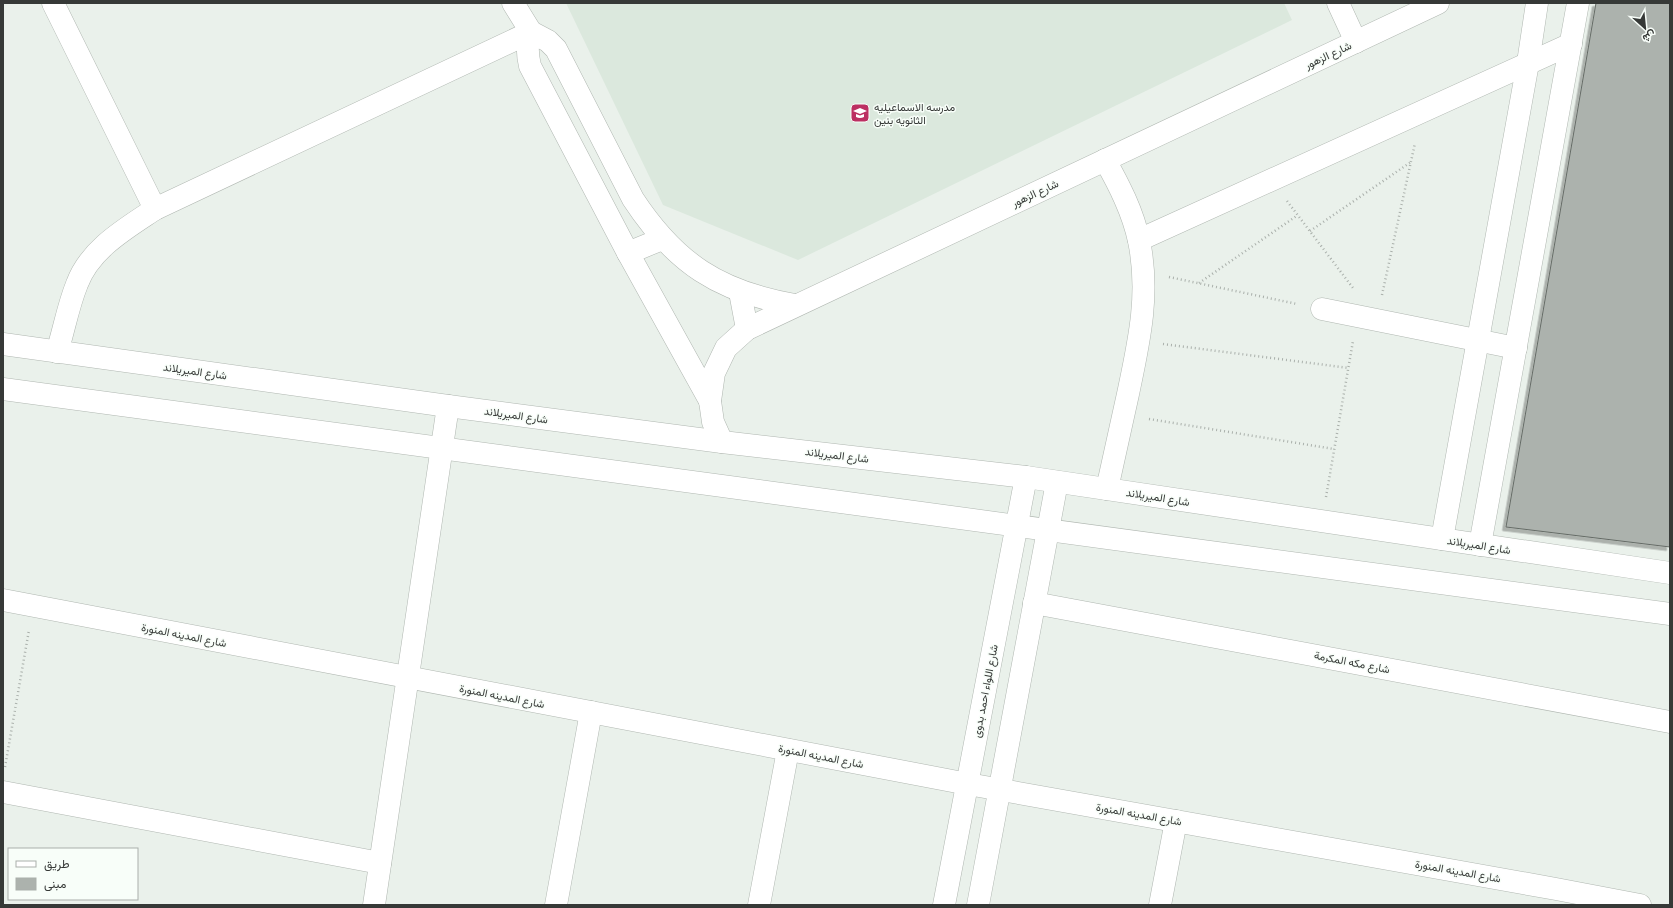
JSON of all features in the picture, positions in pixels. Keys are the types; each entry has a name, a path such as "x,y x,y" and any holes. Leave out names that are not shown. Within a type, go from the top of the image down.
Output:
{"street":[{"path":"53,3 155,209"},
{"path":"513,3 531,32 548,41 556,49 633,199 646,220 662,239 692,265 712,278 740,292 768,300 795,305"},
{"path":"1338,3 1356,42"},
{"name":"شارع الزهور","path":"722,442 713,422 710,401 714,373 726,348 747,329 795,305 1438,3"},
{"path":"1442,539 1528,63 1537,3"},
{"path":"1480,545 1578,3"},
{"path":"57,352 77,283 94,256 117,234 155,209 531,32"},
{"path":"531,32 527,54 530,66 628,253 710,401"},
{"path":"1139,240 1571,44"},
{"path":"1105,160 1128,205 1139,240 1143,271 1144,302 1140,341 1107,489"},
{"path":"628,253 662,239"},
{"path":"740,292 747,329"},
{"path":"1322,309 1516,348"},
{"name":"شارع الميريلاند","path":"3,344 448,406 722,442 1026,477 1670,573"},
{"path":"3,389 1670,614"},
{"path":"374,905 448,406"},
{"name":"شارع اللواء احمد بدوى","path":"944,905 1026,477"},
{"path":"978,905 1057,482"},
{"name":"شارع المدينه المنورة","path":"3,600 999,790 1640,905"},
{"name":"شارع مكه المكرمة","path":"1034,603 1670,722"},
{"path":"556,905 590,712"},
{"path":"759,905 788,750"},
{"path":"4,783 380,863"},
{"path":"1160,905 1176,821"}],"path":[{"path":"1322,521 1348,368 1367,318 1411,162 1422,111"},
{"path":"1310,231 1411,162"},
{"path":"1272,180 1353,289"},
{"path":"1199,283 1298,216"},
{"path":"1143,271 1322,309"},
{"path":"1140,341 1348,368"},
{"path":"1124,415 1334,449"},
{"path":"4,783 33,606"}],"shaded area":[{"name":"مدرسه الاسماعيليه الثانويه بنين","path":"566,3 1284,3 1292,20 798,260 663,205"}],"building":[{"path":"1596,3 1670,3 1670,547 1506,527"}],"place":[{"name":"مدرسه الاسماعيليه الثانويه بنين","path":"860,113"}]}
